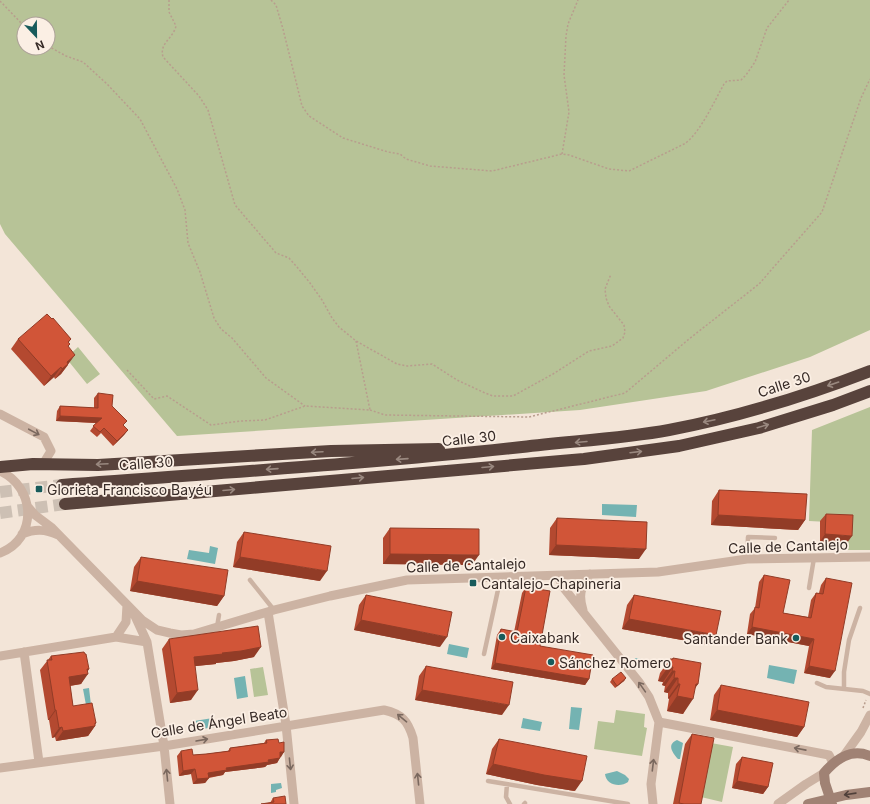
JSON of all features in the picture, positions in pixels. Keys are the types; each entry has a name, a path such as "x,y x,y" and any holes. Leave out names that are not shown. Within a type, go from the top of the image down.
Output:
{"highway":[{"name":"Calle 30","path":"62,485 449,456 602,440 668,430 716,420 770,406 870,371"},
{"path":"64,504 584,459 679,446 759,428 832,405 870,391"},
{"path":"0,467 34,464 98,465 331,451 524,447"}],"street":[{"path":"0,414 44,437 51,451 43,464"},
{"path":"0,471 15,480 20,486 25,494 28,506 27,519 22,534 17,542 0,553"},
{"name":"Calle de Cantalejo","path":"28,506 30,511 46,522 134,614 156,630 182,635 194,634 271,611 330,596 407,580 658,572 747,559 870,557"},
{"name":"Calle de Cantalejo","path":"22,534 32,530 38,530 46,531 59,536"},
{"path":"584,615 579,598 582,586 590,574"},
{"path":"558,576 562,587 639,682 648,697 658,722 651,784 653,804"},
{"path":"116,637 126,622 127,605"},
{"path":"271,611 286,726 294,804"},
{"path":"134,614 146,642 164,746 170,804"},
{"path":"146,642 150,635 156,630"},
{"path":"0,656 116,637 146,642"},
{"path":"24,652 39,762"},
{"name":"Calle de Ángel Beato","path":"0,768 164,746 384,710 400,715 408,724 413,738 420,804"},
{"path":"843,757 866,732 870,715"},
{"path":"658,722 829,755 833,763"},
{"path":"778,804 824,773 833,763 843,757 851,754 870,756"},
{"path":"824,773 825,783 831,801"},
{"path":"808,804 831,801 846,795 870,792"}],"lane":[{"path":"747,559 748,537 775,538"},
{"path":"810,588 814,558"},
{"path":"484,654 501,576"},
{"path":"250,580 271,611"},
{"path":"844,689 844,672 849,640 860,608"},
{"path":"218,627 219,615"},
{"path":"817,683 826,687 863,691 870,694"},
{"path":"488,781 628,804"},
{"path":"507,784 506,797 510,804"}],"path":[{"path":"169,0 169,12 176,26 174,33 162,47 163,57 199,96 208,110 236,205 276,253 289,258 297,267 322,300 332,318 356,342 397,364 406,366 432,364 457,380 485,393 493,396 513,396 554,374 589,351 612,346 623,338 625,332 624,325 609,306 606,298 606,289 611,274"},
{"path":"271,0 276,5 302,106 309,116 343,138 388,152 400,154 406,159 430,166 492,171 562,154 570,155 609,168 629,171 690,141 724,84 727,82 741,80 746,75 755,62 767,28 789,0"},
{"path":"562,154 569,112 564,75 566,36 568,24 578,0"},
{"path":"0,1 16,18"},
{"path":"56,50 66,56 84,62 107,84 140,120 177,189 185,210 188,243 200,272 214,318 221,329 232,338 266,378 305,406"},
{"path":"127,370 154,399 167,396 211,425 241,421 265,420 305,406 370,410 385,415 529,417 625,393 689,339 759,284 822,212 861,98 870,79"},
{"path":"356,342 370,410"}],"green space":[{"path":"0,0 870,0 870,330 810,357 706,391 580,410 177,436 5,234 0,224"},
{"path":"78,347 100,374 87,384 66,358"},
{"path":"870,407 870,550 847,550 848,523 809,521 812,430"},
{"path":"263,667 268,695 254,697 250,669"},
{"path":"616,710 645,714 644,727 647,728 642,756 594,749 598,721 614,723"},
{"path":"711,743 733,747 722,802 701,797"}],"water":[{"path":"602,504 637,505 636,517 602,515"},
{"path":"210,546 218,548 215,564 187,559 189,550 209,553"},
{"path":"449,644 469,648 467,658 447,654"},
{"path":"635,658 653,661 651,668 638,666 634,661"},
{"path":"769,665 797,670 794,684 767,678"},
{"path":"245,676 248,697 237,699 234,678"},
{"path":"89,688 91,705 86,705 83,689"},
{"path":"571,707 582,708 579,730 569,729"},
{"path":"213,718 215,727 196,730 194,721"},
{"path":"523,718 542,722 540,731 521,728"},
{"path":"677,740 683,743 680,759 678,759 674,754 671,747"},
{"path":"617,771 629,779 628,782 617,785 608,781 605,774"},
{"path":"281,783 282,788 271,793 271,784"}],"building":[{"path":"47,314 52,319 53,318 71,339 68,342 70,344 68,346 75,355 67,362 68,364 62,369 61,367 51,376 18,339"},
{"path":"98,393 113,395 112,406 127,421 123,425 128,430 117,441 104,428 100,432 93,426 102,418 60,416 60,406 98,408"},
{"path":"719,490 807,494 805,520 718,515"},
{"path":"826,514 853,515 852,536 825,534"},
{"path":"557,518 647,522 646,549 556,545"},
{"path":"390,528 479,529 479,555 390,554"},
{"path":"244,532 331,546 327,571 240,557"},
{"path":"141,557 228,570 224,596 137,581"},
{"path":"764,575 790,580 783,613 811,618 816,593 823,594 826,578 852,583 835,671 809,666 814,639 752,627 755,607 759,608"},
{"path":"526,587 550,591 540,646 593,655 589,679 495,663 501,629 517,632"},
{"path":"366,595 452,612 447,637 361,620"},
{"path":"634,595 721,611 716,635 629,619"},
{"path":"258,626 261,647 222,653 223,654 194,657 198,690 177,693 169,639"},
{"path":"84,652 86,654 89,669 87,669 88,674 69,677 73,706 92,703 96,723 95,726 63,731 62,727 59,728 47,660 52,660 51,656"},
{"path":"673,658 701,663 698,684 696,684 693,699 677,696 680,684 678,684 678,678 674,678 675,671 672,671 673,667 669,666 670,659"},
{"path":"426,666 513,682 509,705 422,690"},
{"path":"621,672 626,678 617,686 612,679"},
{"path":"721,685 809,702 804,727 717,710"},
{"path":"692,734 714,738 701,804 679,803"},
{"path":"278,739 279,743 284,742 284,752 280,752 280,758 268,760 269,762 226,768 227,770 208,773 209,778 197,779 195,769 183,771 181,751 192,749 193,755 206,754 230,751 230,748 267,743 266,740"},
{"path":"499,739 587,756 582,781 544,775 493,764"},
{"path":"742,757 773,763 768,787 737,781"},
{"path":"285,796 286,804 261,804 274,802 273,798"}],"tunnel":[{"path":"0,492 62,485"},
{"path":"0,513 65,504"}],"place":[{"name":"Glorieta Francisco Bayéu","path":"39,489"},
{"name":"Cantalejo-Chapineria","path":"473,583"},
{"name":"Caixabank","path":"502,637"},
{"name":"Santander Bank","path":"796,638"},
{"name":"Sánchez Romero","path":"551,662"}]}
